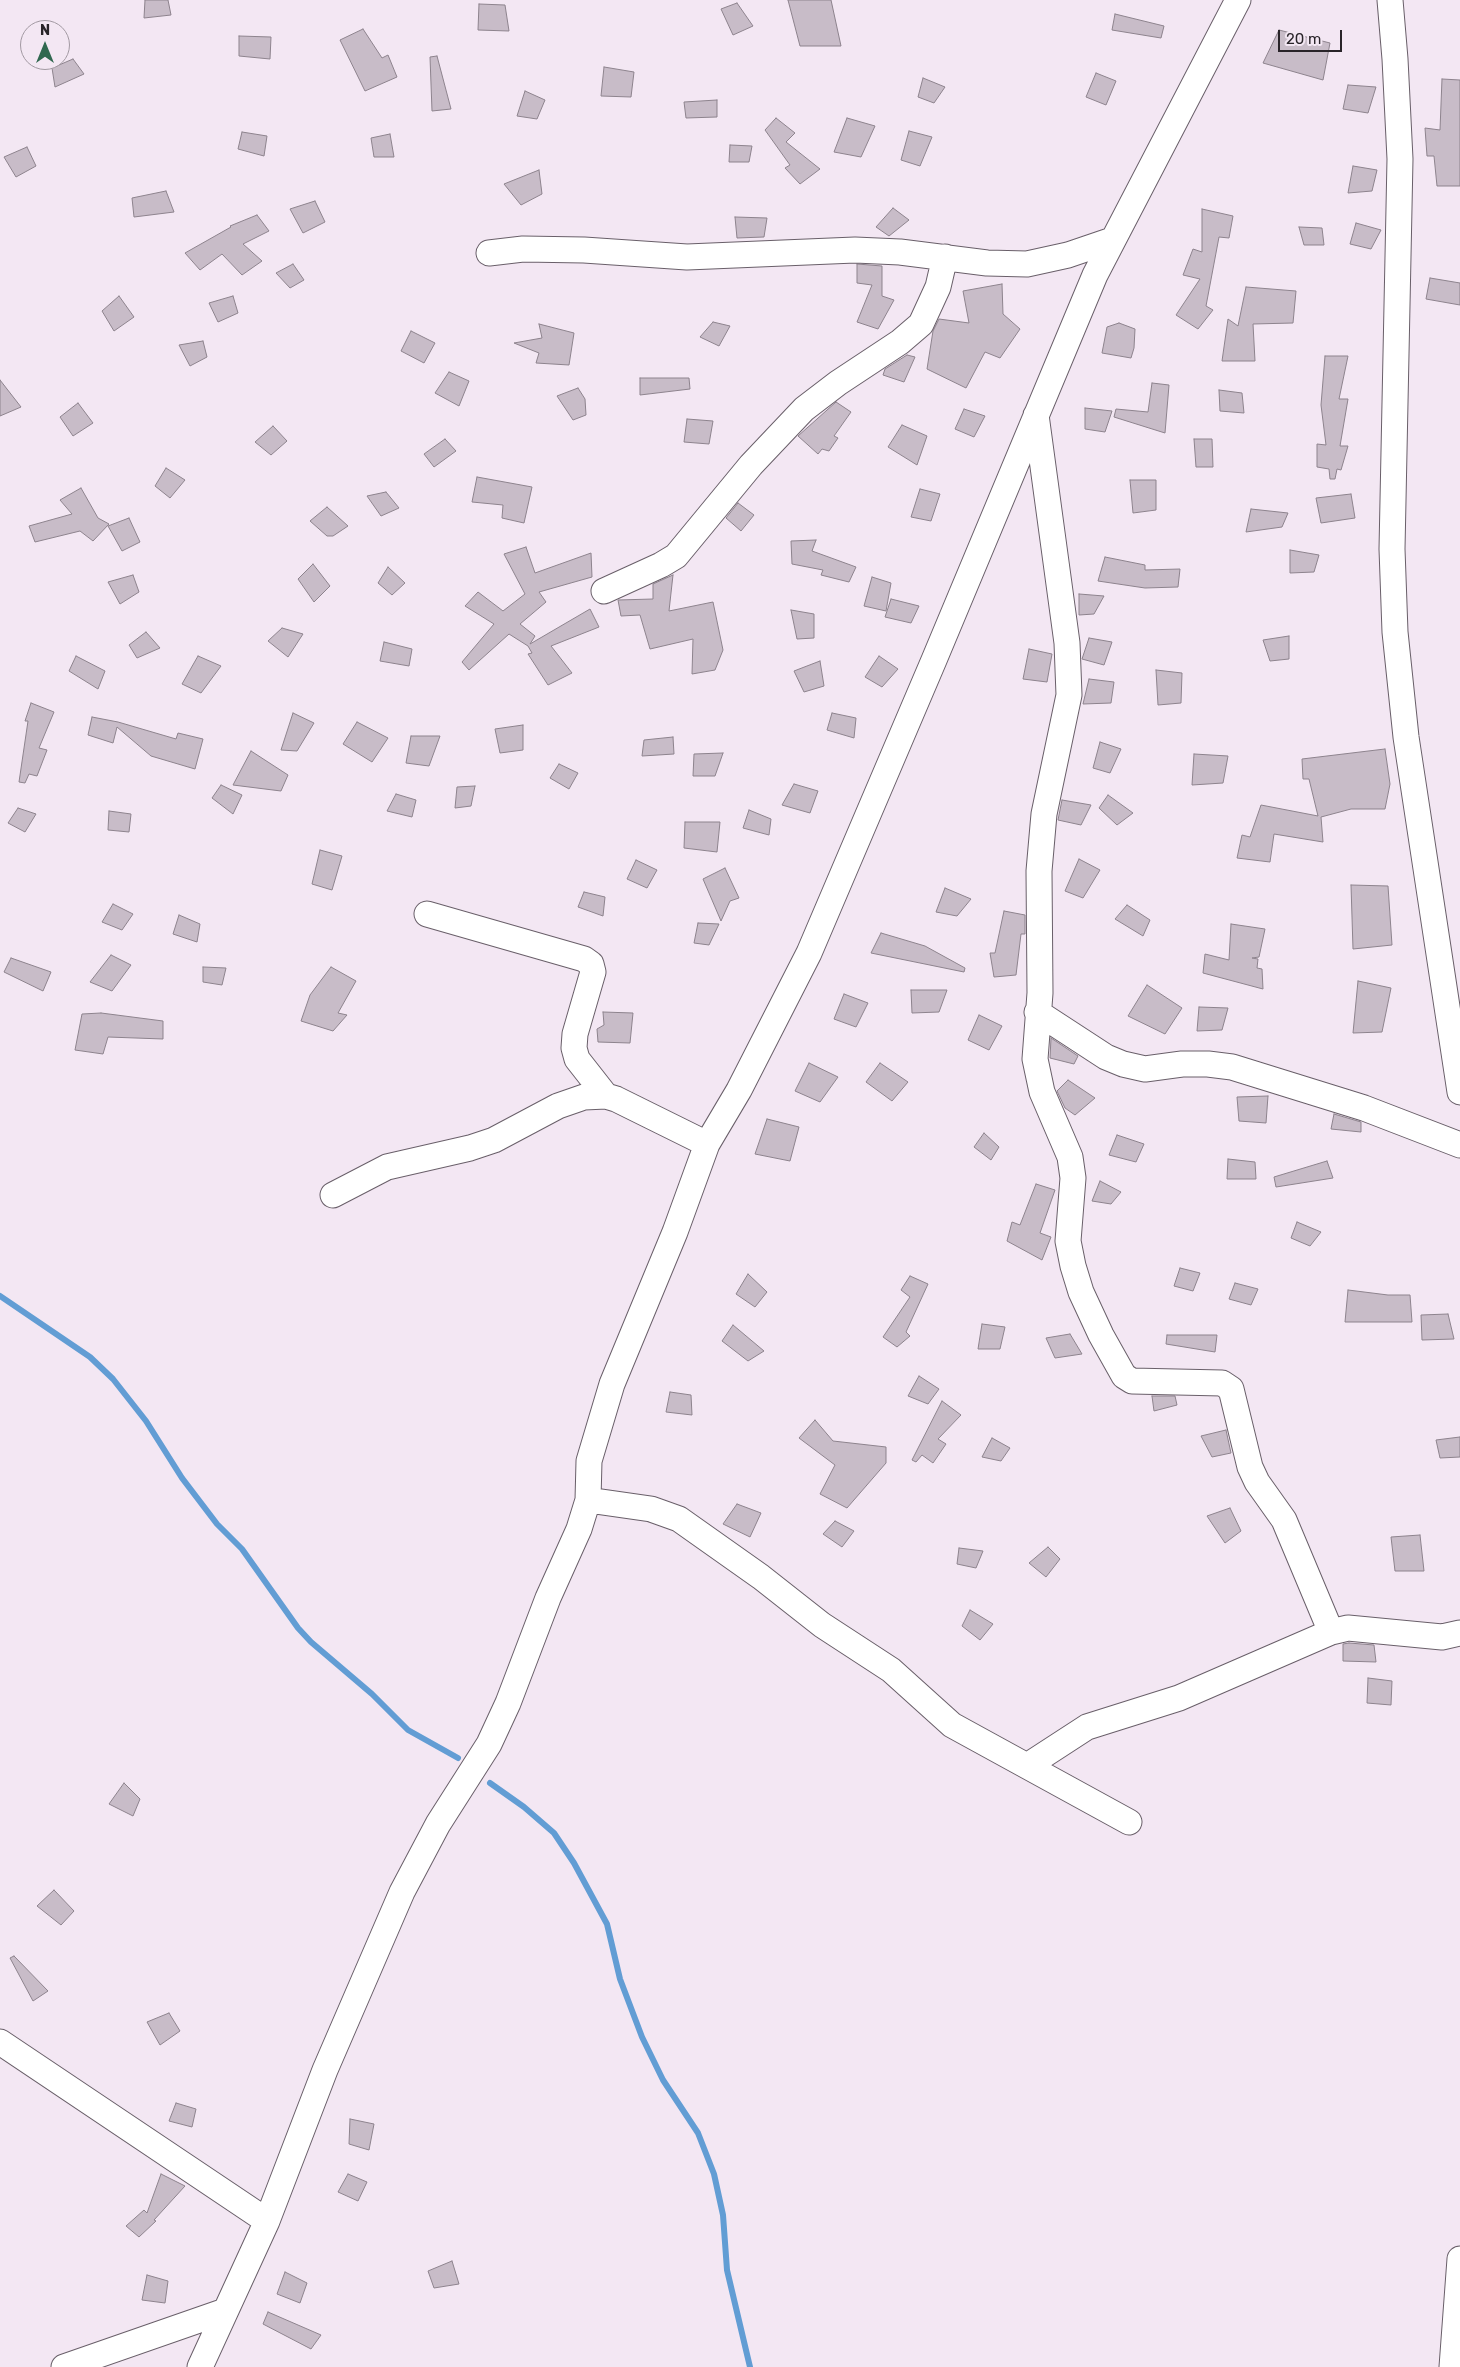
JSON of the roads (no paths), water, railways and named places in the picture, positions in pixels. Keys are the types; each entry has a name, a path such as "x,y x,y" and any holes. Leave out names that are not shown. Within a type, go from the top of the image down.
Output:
{"street":[{"path":"200,2367 267,2221 325,2070 402,1892 438,1824 489,1744 508,1702 588,1500 589,1461 612,1384 675,1232 707,1144 739,1090 809,953 1091,284 1112,240 1238,0"},
{"path":"1390,0 1396,58 1400,159 1392,549 1396,632 1407,746 1460,1092"},
{"path":"489,253 524,249 584,250 687,257 855,250 900,252 987,264 1027,264 1068,255 1112,240"},
{"path":"604,591 661,566 676,556 750,465 804,409 838,383 900,342 921,324 938,287 944,257"},
{"path":"1036,415 1067,643 1069,688 1067,712 1044,814 1039,871 1040,993 1037,1012 1035,1059 1042,1092 1070,1157 1073,1178 1068,1241 1073,1266 1081,1292 1100,1335 1124,1376 1132,1381 1222,1383 1231,1389 1250,1467 1257,1482 1284,1520 1331,1632"},
{"path":"427,914 584,959 591,964 593,972 575,1034 574,1048 577,1059 606,1096 707,1144"},
{"path":"1037,1012 1106,1057 1123,1064 1145,1069 1182,1064 1208,1064 1232,1067 1364,1108 1460,1145"},
{"path":"333,1195 387,1167 470,1148 494,1140 558,1106 584,1097 606,1096"},
{"path":"588,1500 651,1509 680,1519 761,1577 822,1625 890,1670 952,1725 1129,1822"},
{"path":"1027,1766 1087,1727 1179,1698 1331,1632 1348,1628 1442,1637 1460,1633"},
{"path":"0,2042 267,2221"},
{"path":"1452,2367 1460,2258"},
{"path":"64,2367 225,2311"}],"waterway":[{"path":"0,1296 90,1357 113,1379 146,1421 182,1478 217,1524 242,1549 298,1628 311,1642 372,1694 408,1730 458,1758"},
{"path":"490,1783 524,1807 554,1833 574,1863 607,1924 620,1979 642,2037 663,2080 698,2133 714,2174 723,2215 727,2270 750,2367"}]}
